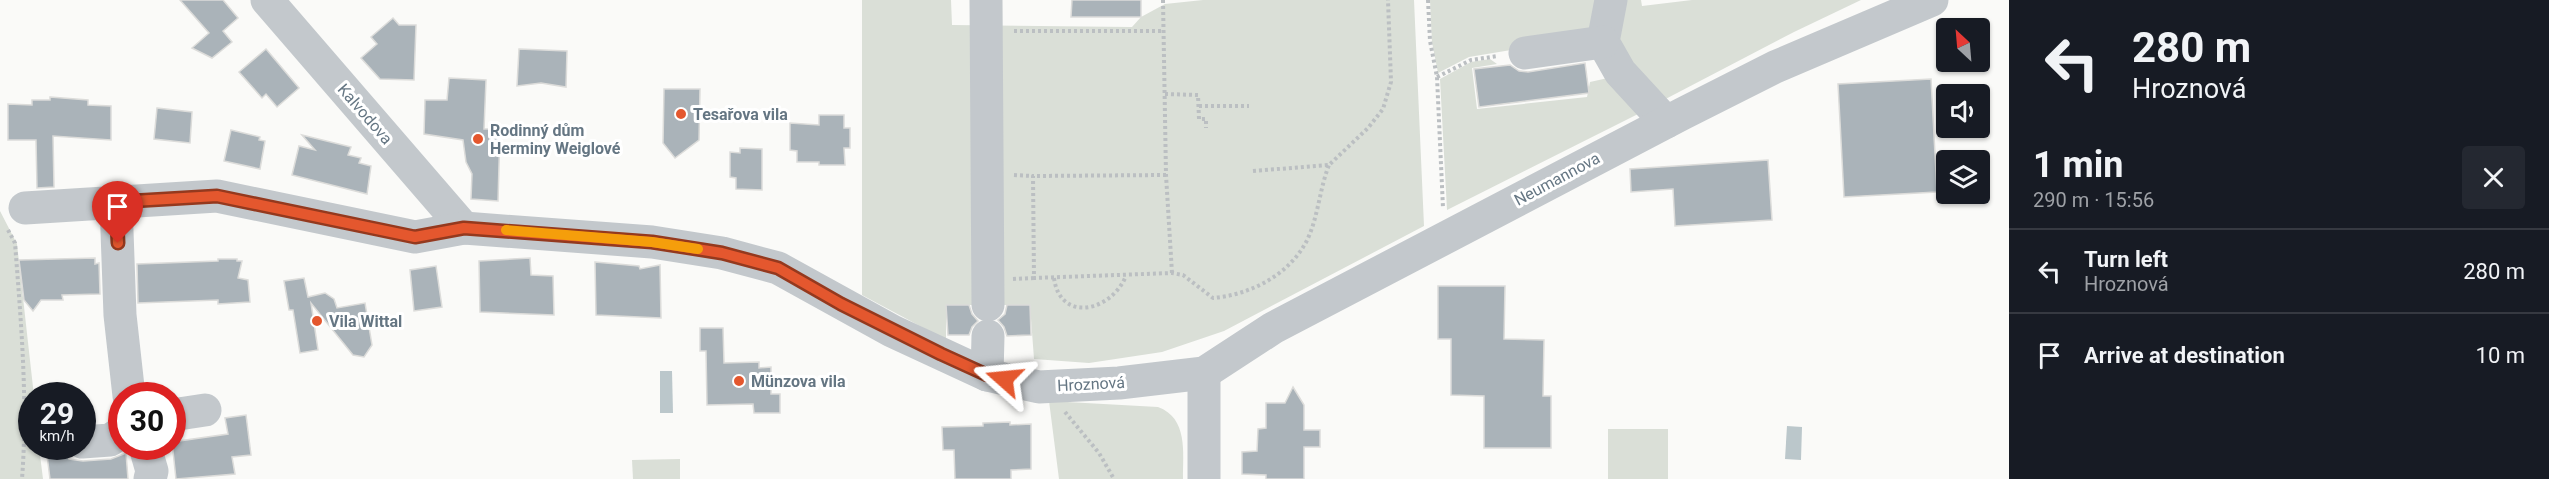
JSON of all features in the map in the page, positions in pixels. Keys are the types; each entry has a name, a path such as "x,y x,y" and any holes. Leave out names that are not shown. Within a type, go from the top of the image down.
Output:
{"street":[{"name":"Kalvodova","path":"267,0 464,228"},
{"path":"986,0 993,306 987,375"},
{"path":"1611,0 1603,30 1603,42 1620,72 1666,122"},
{"name":"Neumannova","path":"1204,374 1273,328 1666,122 1775,67 1923,1"},
{"path":"1525,53 1603,42"},
{"name":"Hroznová","path":"15,217 116,202 217,196 415,237 464,228 652,242 722,253 778,268 882,325 987,375 1039,387 1119,383 1204,374"},
{"path":"116,202 134,318 130,382"},
{"path":"1204,374 1204,479"},
{"path":"186,413 205,410"},
{"path":"149,460 152,471 150,479"}],"path":[{"path":"1163,0 1166,175 1172,273"},
{"path":"993,306 1034,278 1172,273 1184,276 1213,298 1226,297 1262,285 1285,270 1305,244 1329,165 1368,128 1388,98 1392,66 1388,0"},
{"path":"1428,0 1430,41 1437,77 1443,209"},
{"path":"1014,31 1164,31"},
{"path":"1437,77 1471,60 1523,51 1525,53"},
{"path":"1165,94 1198,95 1199,119 1206,119 1206,128"},
{"path":"1199,106 1249,106"},
{"path":"1253,171 1329,165"},
{"path":"1034,278 1033,176 1166,175"},
{"path":"15,217 23,348 25,441 22,479"},
{"path":"1054,278 1055,288 1062,297 1083,308 1096,307 1108,300 1120,291 1126,276"},
{"path":"1039,387 1072,419 1099,453 1113,479"}],"shaded area":[{"path":"862,0 951,0 952,25 1132,27 1141,17 1165,4 1203,0 1414,0 1424,226 1224,331 1162,352 1089,363 1034,359 1030,305 946,305 946,340 862,295"},
{"path":"1430,0 1606,0 1594,28 1523,48 1469,57 1438,73 1432,42"},
{"path":"1617,0 1641,0 1642,6 1692,0 1861,0 1656,104 1619,60"},
{"path":"1490,59 1497,64 1472,68 1477,109 1587,97 1590,82 1617,76 1646,110 1447,210 1440,79 1471,62"},
{"path":"0,211 17,244 32,382 18,382 18,460 41,460 43,479 0,479"},
{"path":"660,371 672,371 673,413 660,413"},
{"path":"1049,401 1158,407 1168,412 1175,419 1182,437 1183,479 1059,479"},
{"path":"1787,426 1802,427 1801,460 1785,459"},
{"path":"1608,429 1668,429 1668,479 1608,479"},
{"path":"680,459 680,479 633,479 632,460"}],"building":[{"path":"180,0 223,0 238,18 223,31 232,42 212,58 192,48 209,33"},
{"path":"1072,0 1141,0 1141,17 1071,17"},
{"path":"393,18 399,25 416,25 414,80 380,79 361,58 377,44 371,37"},
{"path":"266,49 299,88 277,107 266,94 262,98 239,72"},
{"path":"519,49 567,51 566,87 541,83 517,86"},
{"path":"1585,63 1589,93 1479,107 1474,69 1510,65 1519,71 1528,72"},
{"name":"Rodinný dům Herminy Weiglové","path":"449,78 486,80 484,129 500,129 498,201 471,199 472,174 466,162 463,140 424,134 425,100 447,100"},
{"path":"1931,79 1936,192 1844,197 1838,84"},
{"name":"Tesařova vila","path":"664,89 700,89 699,140 675,158 663,143"},
{"path":"50,97 88,100 88,105 111,106 111,140 53,136 54,187 37,188 36,140 8,140 8,104 32,105 32,100 50,100"},
{"path":"157,108 192,112 190,143 154,139"},
{"path":"819,115 844,115 844,128 850,128 850,148 844,148 845,165 797,162 797,151 790,150 790,123 819,125"},
{"path":"231,130 260,137 259,140 265,141 260,169 224,161"},
{"path":"302,135 351,147 348,155 361,158 359,163 371,166 367,194 292,175 299,146 315,150"},
{"path":"740,148 762,149 762,190 736,189 736,178 730,177 730,152 740,153"},
{"path":"1768,160 1772,220 1675,226 1673,189 1631,192 1630,169"},
{"path":"95,258 95,264 99,263 100,294 62,295 63,300 41,300 33,311 24,300 19,260"},
{"path":"530,258 531,275 553,276 554,315 480,312 479,261"},
{"path":"218,259 242,261 238,278 248,280 250,302 218,304 218,300 138,303 137,264 218,261"},
{"path":"595,262 639,266 640,269 660,265 661,318 596,315"},
{"path":"436,266 442,307 414,311 410,270"},
{"path":"304,278 308,297 325,293 334,299 337,308 365,303 372,345 364,357 353,355 311,303 318,350 300,353 293,310 289,310 284,281"},
{"path":"1438,286 1505,286 1504,339 1544,340 1543,396 1551,396 1551,448 1484,448 1484,396 1451,395 1451,339 1438,339"},
{"path":"946,305 969,305 978,321 972,327 969,335 948,335"},
{"path":"1007,305 1030,305 1031,335 1007,336 998,320 1005,314"},
{"name":"Münzova vila","path":"700,328 723,328 724,363 759,362 759,368 771,367 771,394 780,394 780,413 754,413 753,404 707,405 706,351 700,351"},
{"path":"1293,387 1304,405 1304,430 1320,430 1320,447 1304,447 1304,479 1266,479 1266,475 1242,474 1242,452 1257,451 1258,429 1266,428 1266,403 1285,403"},
{"path":"246,415 251,455 232,457 235,474 176,479 174,460 186,460 186,440 228,434 225,418"},
{"path":"1010,422 1010,425 1031,424 1031,469 1011,470 1011,479 955,479 954,450 943,450 942,427 983,426 983,423"},
{"path":"48,460 127,460 128,479 50,479"}],"slow traffic":[{"path":"506,230 652,242 698,249"}],"place":[{"name":"Tesařova vila","path":"681,114"},
{"name":"Rodinný dům Herminy Weiglové","path":"478,139"},
{"name":"Vila Wittal","path":"317,321"},
{"name":"Münzova vila","path":"739,381"}],"route":[{"path":"118,243 116,202 217,196 333,222 415,237 464,228 652,242 722,253 778,268 892,331 987,375 1004,379"}]}
